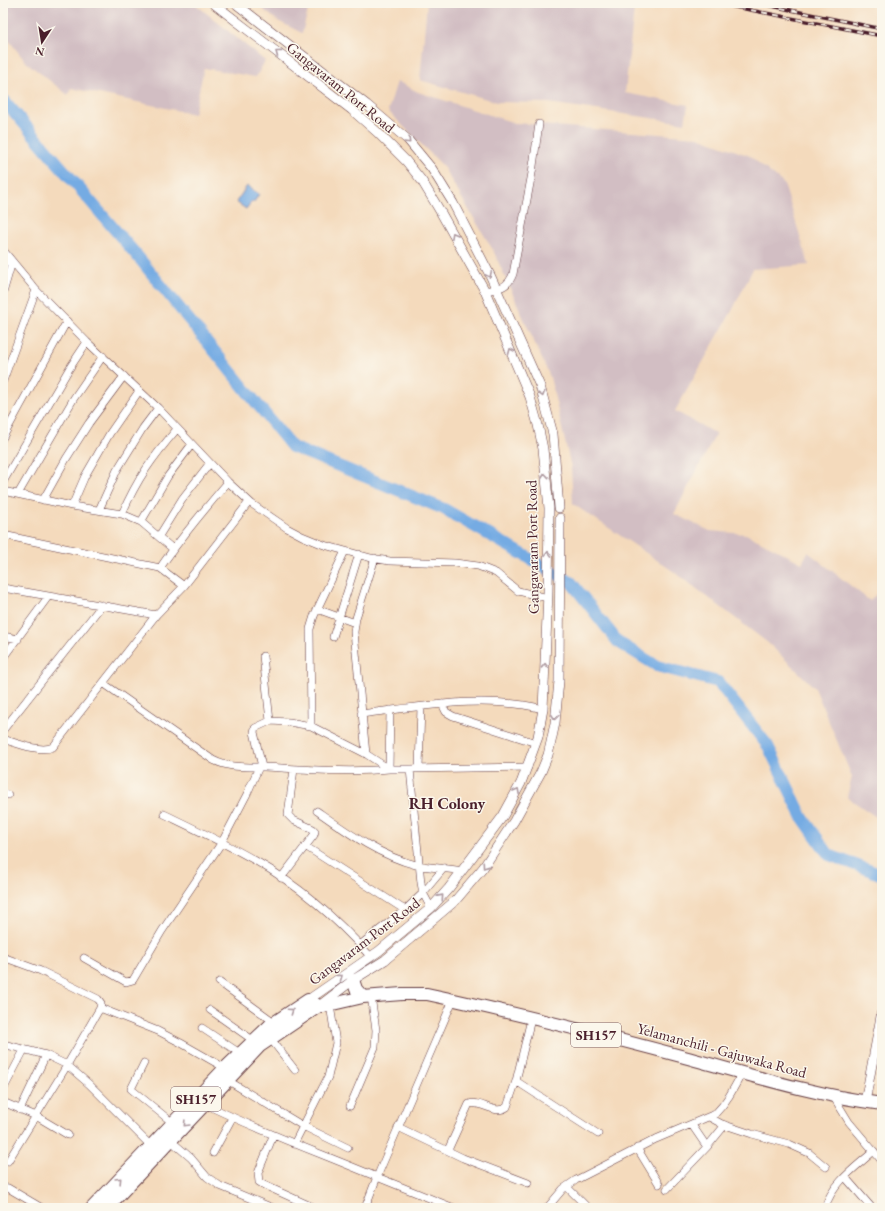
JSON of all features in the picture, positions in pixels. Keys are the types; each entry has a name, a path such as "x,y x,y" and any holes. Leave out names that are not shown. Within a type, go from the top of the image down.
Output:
{"main road":[{"path":"353,980 356,989 367,997"},
{"name":"Yelamanchili - Gajuwaka Road","path":"107,1208 205,1104 241,1054 274,1022 319,1004 367,997 421,994 453,1000 634,1044 833,1096 882,1104"},
{"name":"Yelamanchili - Gajuwaka Road","path":"92,1208 173,1123 226,1074 270,1038 319,1004"}],"street":[{"name":"Gangavaram Port Road","path":"213,3 352,110 406,161 422,181 485,291 532,404 542,449 549,515 548,596 539,708 528,767 521,783 503,816 449,888 431,908 370,956 319,1004"},
{"name":"Gangavaram Port Road","path":"236,3 367,105 408,140 432,169 452,203 496,290 540,386 550,420 555,450 559,508"},
{"path":"485,291 496,290 508,284 514,274 539,124"},
{"path":"3,250 36,290 87,342 158,408 228,482 250,503 261,511 302,536 345,551 402,562 456,563 478,566 496,573 518,591 532,595 548,596"},
{"path":"3,262 12,262"},
{"path":"3,294 12,262"},
{"path":"3,381 36,290"},
{"path":"3,437 67,321"},
{"path":"3,482 69,369 87,342"},
{"path":"18,494 74,398 103,356"},
{"path":"43,500 89,423 124,376"},
{"path":"72,506 85,476 110,433 139,391"},
{"path":"99,510 117,470 142,428 158,408"},
{"path":"122,514 140,477 157,452 177,428"},
{"path":"141,522 168,476 192,444"},
{"path":"159,536 182,499 210,463"},
{"path":"160,568 173,549 228,482"},
{"path":"3,491 72,506 122,514 141,522 173,549"},
{"path":"3,739 41,749 49,749 54,746 156,615 184,586 250,503"},
{"path":"559,508 560,518"},
{"name":"Gangavaram Port Road","path":"319,1004 385,960 446,909 469,886 495,850 529,796 548,755 554,723 559,681 560,518"},
{"path":"3,535 160,568 184,586"},
{"path":"311,726 310,629 317,609 345,551"},
{"path":"333,637 358,554"},
{"path":"366,754 354,632 355,623 375,558"},
{"path":"3,588 156,615"},
{"path":"3,658 48,597"},
{"path":"3,730 102,605"},
{"path":"317,609 355,623"},
{"path":"3,636 18,639"},
{"path":"263,656 270,721"},
{"path":"103,683 219,763 294,769 366,771 419,768 528,767"},
{"path":"361,714 442,704 494,702 526,705 539,708"},
{"path":"442,704 446,712 453,716 532,741"},
{"path":"419,768 420,707"},
{"path":"389,769 390,710"},
{"path":"84,958 126,982 133,980 162,931 222,842 247,794 260,767 254,732 255,728 270,721 311,726 366,754 389,769"},
{"path":"282,878 314,835 314,830 293,820 288,815 294,769"},
{"path":"410,769 418,865 423,893 431,908"},
{"path":"316,812 354,837 388,855 418,865 462,871"},
{"path":"164,814 222,842 257,861 282,878 311,900 360,944 370,956"},
{"path":"483,843 495,850"},
{"path":"306,846 405,910"},
{"path":"360,944 405,910 423,893 444,868"},
{"path":"3,957 41,971 98,999 101,1003 100,1008 67,1065 8,1161"},
{"path":"219,982 274,1022"},
{"path":"350,1106 375,1047 376,1030 367,997"},
{"path":"365,1208 453,1000"},
{"path":"294,1144 328,1078 336,1043 319,1004"},
{"path":"100,1008 158,1031 181,1043 304,1126 348,1148"},
{"path":"210,1010 254,1041"},
{"path":"865,1102 882,1011"},
{"path":"448,1150 469,1104 475,1104 499,1111 507,1108 516,1081 532,1019"},
{"path":"202,1028 241,1054"},
{"path":"270,1038 295,1070"},
{"path":"3,1044 46,1055 67,1065 89,1084 151,1146"},
{"path":"3,1090 24,1050"},
{"path":"20,1110 46,1055"},
{"path":"144,1063 131,1089 173,1123"},
{"path":"546,1208 567,1186 576,1180 656,1138 692,1125 715,1114 723,1107 742,1073"},
{"path":"516,1081 598,1134"},
{"path":"833,1096 849,1122 882,1161"},
{"path":"3,1102 36,1116 68,1135"},
{"path":"205,1104 273,1136 454,1208"},
{"path":"709,1117 725,1125 790,1144 809,1153 826,1167"},
{"path":"213,1153 232,1118"},
{"path":"692,1125 707,1148"},
{"path":"667,1189 707,1148 725,1125"},
{"path":"398,1127 463,1158 528,1183"},
{"path":"273,1136 258,1173 259,1182 315,1208"},
{"path":"170,1140 191,1158 212,1182 273,1208"},
{"path":"637,1148 659,1184"},
{"path":"825,1208 831,1193 845,1177 874,1151"},
{"path":"845,1177 872,1208"},
{"path":"567,1186 588,1208"},
{"path":"8,1188 42,1208"}],"shaded area":[{"path":"3,3 194,3 265,61 256,77 204,68 194,114 71,88 68,95 26,62 3,33"},
{"path":"255,3 310,3 302,33 278,21"},
{"path":"427,3 609,3 634,8 625,93 688,105 685,123 549,103 497,102 420,80"},
{"path":"397,81 418,92 515,123 698,137 750,156 784,184 809,265 753,269 732,311 675,411 716,434 674,514 710,531 746,534 802,563 808,552 870,601 882,588 882,821 847,797 852,777 815,688 768,643 676,573 573,504 571,467 550,377 493,250 442,165 388,111"}],"water":[{"path":"247,186 259,194 254,202 252,201 246,209 236,202"}],"waterway":[{"path":"3,99 139,258 292,447 444,509 571,582 618,642 657,666 718,682 768,746 803,818 829,855 882,875"}],"railway":[{"path":"715,3 882,36"},
{"path":"757,3 882,29"}],"district":[{"name":"RH Colony","path":"447,803"}]}
